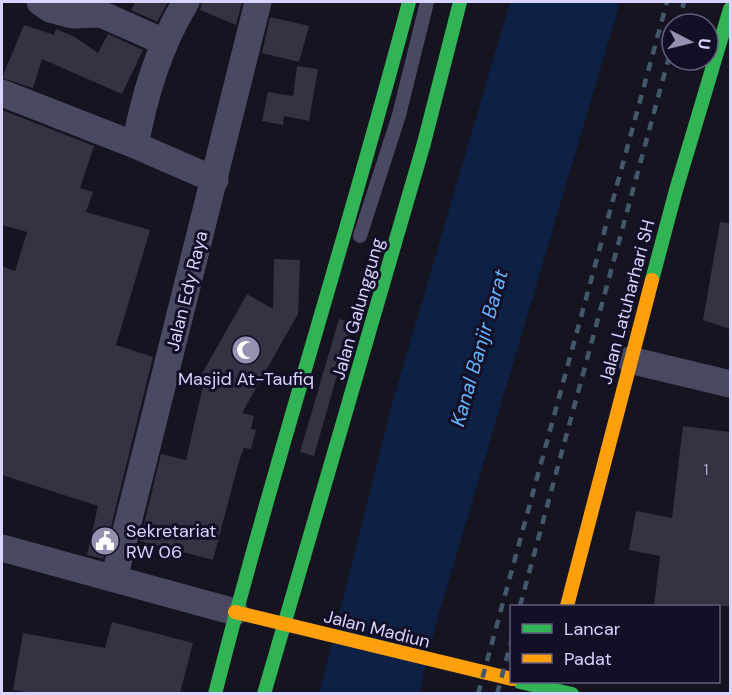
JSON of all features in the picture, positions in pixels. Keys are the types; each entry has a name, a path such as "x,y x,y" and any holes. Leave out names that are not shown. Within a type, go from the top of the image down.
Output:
{"main road":[{"name":"Jalan Galunggung","path":"215,693 242,613 295,395 378,126 409,2"},
{"name":"Jalan Galunggung","path":"264,693 273,621 373,325 424,143 460,2"},
{"name":"Jalan Latuharhari SH","path":"567,605 676,190 726,38 730,9"},
{"name":"Jalan Madiun","path":"242,613 510,680"},
{"path":"527,683 572,693"}],"street":[{"path":"40,2 50,9 72,15 101,14 164,42"},
{"path":"135,146 142,109 164,42 186,2"},
{"name":"Jalan Edy Raya","path":"114,579 258,2"},
{"path":"2,93 215,180"},
{"path":"630,360 730,384"},
{"path":"2,548 242,613"}],"lane":[{"path":"229,693 242,613 309,394 399,115 427,2"},
{"path":"312,478 366,305 418,120 437,34"},
{"path":"250,693 261,654"}],"water":[{"name":"Kanal Banjir Barat","path":"510,2 620,2 435,627 419,693 319,694 392,404"}],"building":[{"path":"135,2 168,2 157,22 131,10"},
{"path":"202,2 242,2 236,25 200,10"},
{"path":"270,17 309,26 299,62 262,53"},
{"path":"24,25 54,35 56,29 75,37 98,53 108,34 143,50 122,94 42,59 33,88 2,78"},
{"path":"297,66 318,69 309,121 284,116 283,125 262,121 268,92 293,96"},
{"path":"2,110 94,146 80,188 93,192 86,212 150,230 116,345 153,357 103,559 87,555 98,506 2,475 2,266 15,271 27,232 2,225"},
{"path":"720,222 730,223 730,329 703,320"},
{"path":"274,259 300,260 298,314 242,413 254,416 251,429 256,430 251,449 244,448 239,461 213,560 140,541 161,454 186,460 204,382 199,379 247,294 273,309"},
{"path":"339,319 352,323 314,456 300,452"},
{"path":"683,426 730,432 730,606 654,605 660,556 629,550 636,511 672,518"},
{"path":"112,622 193,643 180,693 33,693 13,690 23,633 105,648"}],"railway":[{"path":"478,694 667,2"},
{"path":"681,12 684,2"},
{"path":"520,605 665,72"},
{"path":"497,694 510,646"}],"traffic: fast":[{"path":"215,694 409,2"},
{"path":"264,694 424,143 460,2"},
{"path":"652,280 676,190 730,9"},
{"path":"524,683 572,694"}],"traffic: slow":[{"path":"567,605 652,280"},
{"path":"235,612 510,679"}],"place":[{"name":"Masjid At-Taufiq","path":"246,350"},
{"name":"Sekretariat RW 06","path":"105,541"}]}
